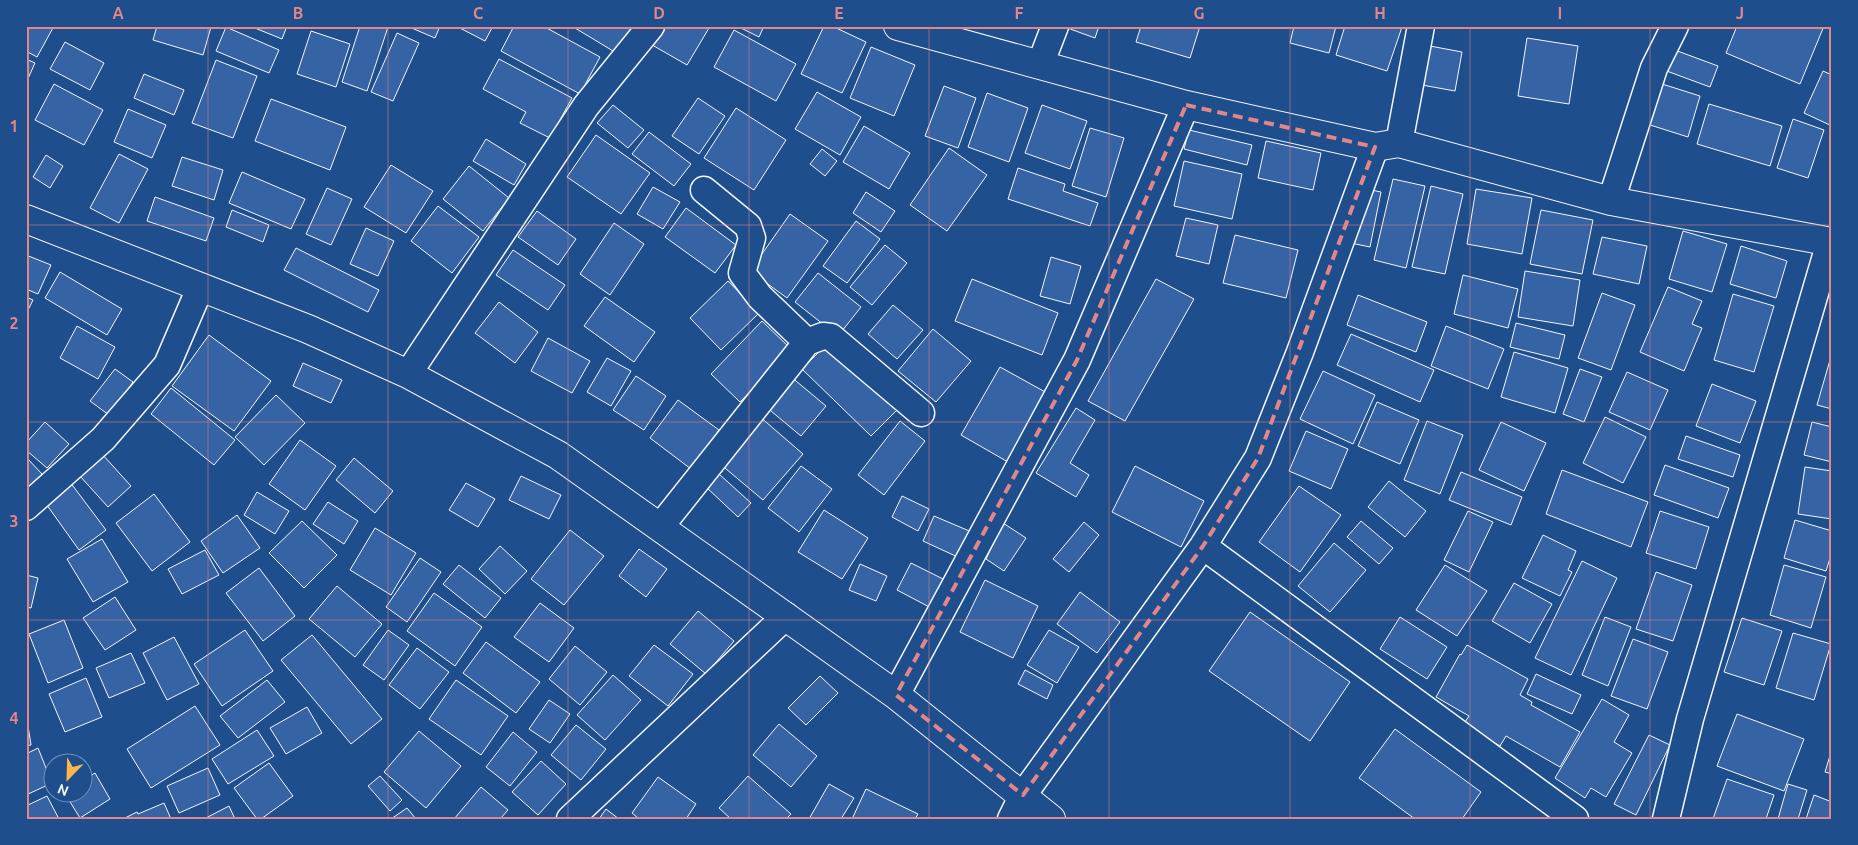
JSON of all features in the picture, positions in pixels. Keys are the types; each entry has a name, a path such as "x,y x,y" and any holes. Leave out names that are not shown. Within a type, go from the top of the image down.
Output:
{"main road":[{"path":"898,26 1186,104 1387,145 1611,201 1831,242"},
{"path":"26,219 308,329 408,374 558,455 896,695 1051,819"}],"street":[{"path":"408,374 586,106 651,26"},
{"path":"1040,65 1055,26"},
{"path":"1011,819 1023,795 1203,546 1258,458 1300,352 1387,145 1421,26"},
{"path":"1611,201 1654,68 1675,26"},
{"path":"896,695 1077,360 1186,104"},
{"path":"704,190 748,226 752,238 742,274 760,297 807,342"},
{"path":"1666,819 1690,719 1831,242"},
{"path":"26,507 103,440 167,365 200,288"},
{"path":"660,527 807,342 823,336 831,337 921,413"},
{"path":"1203,546 1576,819"},
{"path":"570,819 786,616"}],"highlighted area":[{"path":"1186,105 1375,147 1258,458 1203,546 1023,795 896,695 1077,360"}],"building":[{"path":"26,26 54,26 37,57 26,51"},
{"path":"157,26 211,27 203,55 153,40"},
{"path":"250,26 287,26 282,39"},
{"path":"360,26 388,27 367,91 342,82"},
{"path":"407,26 440,26 435,38"},
{"path":"456,26 493,26 485,41"},
{"path":"514,26 543,26 600,57 580,94 501,51"},
{"path":"577,26 636,26 618,54 575,28"},
{"path":"657,26 705,26 709,28 687,65 647,42"},
{"path":"737,26 764,26 759,37"},
{"path":"824,26 832,26 866,42 842,93 801,74"},
{"path":"1062,26 1099,26 1095,38"},
{"path":"1141,26 1200,26 1190,58 1136,42"},
{"path":"1294,26 1336,26 1329,53 1290,43"},
{"path":"1345,26 1402,27 1387,71 1336,55"},
{"path":"1737,26 1824,26 1800,84 1726,53"},
{"path":"226,27 279,50 269,73 216,51"},
{"path":"734,30 796,64 776,101 714,67"},
{"path":"311,31 350,44 336,87 297,74"},
{"path":"397,33 419,43 393,101 371,92"},
{"path":"1527,38 1578,46 1569,104 1518,96"},
{"path":"65,42 104,63 90,90 50,69"},
{"path":"1430,46 1462,52 1455,91 1422,85"},
{"path":"871,47 915,65 894,116 850,98"},
{"path":"1672,49 1718,66 1710,87 1664,70"},
{"path":"26,59 35,63 26,83"},
{"path":"499,59 572,98 550,138 520,123 526,112 483,89"},
{"path":"216,60 257,76 233,138 192,123"},
{"path":"1823,71 1832,75 1832,126 1804,113"},
{"path":"144,74 184,90 174,115 134,98"},
{"path":"1659,83 1700,96 1688,137 1647,124"},
{"path":"54,84 103,110 84,145 35,120"},
{"path":"944,86 976,98 958,148 925,136"},
{"path":"817,92 861,117 840,155 795,129"},
{"path":"987,93 1028,108 1009,162 968,147"},
{"path":"698,98 725,116 699,154 672,136"},
{"path":"271,99 346,127 330,170 255,141"},
{"path":"1709,104 1782,126 1770,166 1697,144"},
{"path":"613,105 644,130 628,148 597,123"},
{"path":"1042,105 1087,121 1070,169 1025,153"},
{"path":"736,108 786,140 754,190 704,158"},
{"path":"128,109 166,125 152,158 114,142"},
{"path":"1793,119 1824,130 1808,178 1777,168"},
{"path":"864,126 910,153 889,189 843,162"},
{"path":"1090,128 1124,138 1106,197 1072,186"},
{"path":"1189,130 1252,145 1247,165 1184,149"},
{"path":"649,132 691,164 674,186 632,154"},
{"path":"596,135 650,173 621,214 567,177"},
{"path":"486,139 526,164 514,185 473,161"},
{"path":"1266,141 1321,153 1313,190 1258,178"},
{"path":"949,148 987,175 947,231 910,205"},
{"path":"822,149 837,161 825,176 810,164"},
{"path":"119,154 148,169 119,223 90,208"},
{"path":"46,155 63,166 50,188 33,177"},
{"path":"182,157 223,170 214,200 172,186"},
{"path":"1184,161 1242,174 1232,219 1174,206"},
{"path":"391,165 433,191 406,233 364,207"},
{"path":"469,166 509,198 483,231 443,199"},
{"path":"1018,168 1065,184 1063,191 1098,203 1090,226 1008,199"},
{"path":"242,172 305,199 291,229 229,203"},
{"path":"1393,179 1425,186 1406,268 1374,260"},
{"path":"1352,186 1381,192 1370,247 1341,241"},
{"path":"1431,186 1463,194 1445,274 1412,267"},
{"path":"653,187 680,202 663,229 637,214"},
{"path":"327,188 352,199 331,245 306,234"},
{"path":"1476,189 1532,198 1522,254 1467,244"},
{"path":"866,192 895,211 881,232 853,213"},
{"path":"155,197 214,218 206,241 147,221"},
{"path":"438,206 479,237 452,273 411,241"},
{"path":"686,208 736,245 715,273 665,237"},
{"path":"232,210 269,225 263,242 226,227"},
{"path":"1541,210 1593,220 1582,274 1530,264"},
{"path":"537,211 576,239 558,265 518,237"},
{"path":"790,214 828,241 787,298 750,271"},
{"path":"1186,218 1218,225 1209,264 1176,256"},
{"path":"856,221 880,239 847,283 823,266"},
{"path":"614,223 644,244 610,295 580,274"},
{"path":"366,228 394,241 378,276 350,264"},
{"path":"1683,231 1727,244 1712,292 1669,279"},
{"path":"1235,235 1298,250 1286,298 1223,283"},
{"path":"1602,237 1647,246 1639,284 1593,274"},
{"path":"885,245 907,263 872,305 850,287"},
{"path":"1741,246 1787,261 1776,298 1730,284"},
{"path":"296,248 379,290 368,312 284,270"},
{"path":"513,250 565,285 548,310 496,275"},
{"path":"26,255 51,265 38,294 26,289"},
{"path":"1051,257 1081,266 1070,304 1040,296"},
{"path":"1525,271 1580,280 1573,326 1518,317"},
{"path":"60,272 122,309 107,335 45,298"},
{"path":"818,273 861,307 838,336 795,302"},
{"path":"1463,275 1518,289 1508,328 1454,314"},
{"path":"972,279 1058,313 1042,355 955,321"},
{"path":"1156,279 1194,299 1125,421 1088,401"},
{"path":"728,281 759,313 721,350 690,318"},
{"path":"1668,287 1702,301 1692,324 1702,328 1684,371 1640,352"},
{"path":"1602,293 1635,305 1611,370 1578,358"},
{"path":"1733,294 1774,306 1754,372 1714,360"},
{"path":"1358,295 1427,322 1416,352 1347,325"},
{"path":"26,297 33,300 26,314"},
{"path":"605,297 655,332 634,362 584,326"},
{"path":"499,302 538,332 515,363 475,333"},
{"path":"893,305 923,330 897,359 868,334"},
{"path":"762,321 791,349 740,402 711,374"},
{"path":"1516,323 1565,335 1559,359 1510,347"},
{"path":"77,326 115,347 98,379 60,358"},
{"path":"1446,326 1504,349 1488,389 1431,366"},
{"path":"933,329 971,361 936,402 898,371"},
{"path":"1351,334 1434,370 1420,402 1337,365"},
{"path":"209,335 271,381 234,431 172,386"},
{"path":"548,338 590,361 572,393 531,371"},
{"path":"831,340 900,407 871,436 802,369"},
{"path":"1514,352 1568,368 1555,413 1501,397"},
{"path":"1832,353 1832,409 1817,405"},
{"path":"607,358 631,371 611,406 587,392"},
{"path":"303,363 342,380 331,403 293,386"},
{"path":"1000,367 1047,393 1008,462 961,435"},
{"path":"115,369 133,382 109,415 90,401"},
{"path":"1580,369 1602,377 1584,422 1563,414"},
{"path":"1323,371 1375,395 1353,444 1300,419"},
{"path":"1627,372 1668,390 1650,430 1609,412"},
{"path":"636,376 666,396 644,430 613,410"},
{"path":"790,376 826,406 801,436 765,406"},
{"path":"1712,384 1756,401 1740,443 1696,426"},
{"path":"171,388 235,440 214,465 151,414"},
{"path":"276,395 305,423 264,465 235,437"},
{"path":"678,400 719,430 691,469 650,438"},
{"path":"1377,402 1419,420 1400,464 1358,446"},
{"path":"1076,408 1095,420 1070,463 1089,475 1076,497 1036,473"},
{"path":"759,416 803,454 763,500 719,463"},
{"path":"1605,417 1646,437 1623,483 1583,463"},
{"path":"900,421 925,441 884,495 858,475"},
{"path":"1427,421 1463,435 1440,494 1404,480"},
{"path":"45,422 69,444 47,468 26,450 26,443"},
{"path":"1501,422 1546,443 1524,491 1479,470"},
{"path":"1812,422 1832,427 1832,462 1804,455"},
{"path":"1306,431 1348,449 1331,489 1289,471"},
{"path":"1686,436 1740,455 1733,477 1678,459"},
{"path":"300,440 336,466 305,510 269,484"},
{"path":"102,454 131,486 108,507 79,475"},
{"path":"26,457 42,474 26,489"},
{"path":"354,458 393,491 375,513 336,480"},
{"path":"1665,465 1729,488 1718,518 1654,495"},
{"path":"801,466 832,489 799,532 768,508"},
{"path":"1135,466 1204,501 1181,547 1112,512"},
{"path":"1805,467 1832,471 1832,519 1798,514"},
{"path":"1562,470 1648,502 1631,547 1546,514"},
{"path":"1461,472 1522,497 1511,525 1449,500"},
{"path":"719,474 751,503 738,517 706,487"},
{"path":"521,476 561,495 549,519 509,500"},
{"path":"1389,481 1426,511 1405,537 1368,507"},
{"path":"70,482 106,530 79,550 44,501"},
{"path":"466,483 495,499 478,527 449,510"},
{"path":"1299,486 1341,515 1300,572 1259,542"},
{"path":"257,492 289,511 275,534 244,515"},
{"path":"154,494 190,542 152,571 116,523"},
{"path":"902,496 929,509 918,531 892,517"},
{"path":"328,502 358,521 344,544 313,524"},
{"path":"824,510 868,538 842,579 798,552"},
{"path":"1468,511 1493,522 1469,572 1444,560"},
{"path":"1660,511 1709,527 1696,569 1646,553"},
{"path":"237,515 260,548 223,573 201,541"},
{"path":"934,516 974,533 962,559 923,541"},
{"path":"1795,520 1832,531 1832,552 1826,571 1784,558"},
{"path":"302,521 337,555 304,588 269,553"},
{"path":"1361,521 1393,548 1379,564 1347,537"},
{"path":"1084,522 1099,535 1069,572 1053,559"},
{"path":"1003,523 1026,538 1004,571 986,559"},
{"path":"375,528 416,553 391,595 350,570"},
{"path":"570,530 604,556 564,605 531,579"},
{"path":"1543,535 1576,551 1568,570 1572,572 1560,596 1522,578"},
{"path":"102,539 128,582 93,602 67,559"},
{"path":"1334,543 1366,570 1330,612 1298,586"},
{"path":"500,546 527,571 505,594 479,569"},
{"path":"639,549 667,569 646,597 619,576"},
{"path":"205,550 219,575 182,594 168,569"},
{"path":"420,558 441,572 407,622 386,607"},
{"path":"1582,561 1617,578 1571,675 1535,658"},
{"path":"911,563 951,583 937,611 897,590"},
{"path":"860,564 887,576 876,601 849,590"},
{"path":"459,565 501,598 485,618 443,584"},
{"path":"1445,565 1487,591 1457,636 1416,610"},
{"path":"1784,565 1826,577 1811,628 1770,615"},
{"path":"259,568 295,616 263,641 226,593"},
{"path":"1656,572 1692,585 1673,641 1636,629"},
{"path":"26,575 38,578 31,608 26,607"},
{"path":"985,580 1038,606 1013,658 960,632"},
{"path":"1514,583 1552,604 1530,643 1492,621"},
{"path":"337,586 382,624 355,657 309,619"},
{"path":"1080,592 1120,622 1097,653 1057,624"},
{"path":"434,593 482,627 455,666 407,631"},
{"path":"115,597 136,630 105,650 83,618"},
{"path":"540,603 574,628 549,662 514,637"},
{"path":"698,611 734,641 706,674 670,644"},
{"path":"1250,612 1350,682 1310,741 1209,671"},
{"path":"1400,617 1447,647 1427,679 1380,649"},
{"path":"1605,617 1631,627 1608,686 1582,675"},
{"path":"1742,618 1782,631 1764,685 1724,672"},
{"path":"64,620 83,668 48,683 29,634"},
{"path":"245,630 273,671 222,706 194,664"},
{"path":"388,630 409,645 384,680 363,665"},
{"path":"1049,630 1079,647 1057,683 1027,665"},
{"path":"1793,633 1831,644 1814,700 1776,688"},
{"path":"312,635 382,719 351,744 281,660"},
{"path":"174,637 199,684 167,700 143,653"},
{"path":"1633,639 1668,652 1647,709 1611,696"},
{"path":"486,642 540,682 516,713 463,673"},
{"path":"654,645 693,674 668,706 629,676"},
{"path":"1467,645 1528,679 1520,695 1532,702 1531,705 1580,732 1560,767 1506,736 1500,746 1463,725 1469,716 1436,697"},
{"path":"575,646 607,672 580,705 549,679"},
{"path":"417,648 449,672 420,709 389,685"},
{"path":"131,653 145,683 109,698 96,668"},
{"path":"1025,670 1053,685 1047,699 1018,684"},
{"path":"1536,674 1581,695 1572,714 1527,694"},
{"path":"613,675 641,700 605,740 577,715"},
{"path":"820,676 838,693 806,725 788,708"},
{"path":"86,678 102,717 65,732 49,694"},
{"path":"267,680 285,702 238,738 220,716"},
{"path":"456,680 508,716 481,755 429,719"},
{"path":"1602,699 1629,715 1614,742 1632,753 1606,797 1591,788 1585,798 1555,778"},
{"path":"549,700 570,714 550,743 529,729"},
{"path":"195,706 220,745 151,788 127,749"},
{"path":"307,707 322,733 286,754 270,728"},
{"path":"26,713 31,745 26,746"},
{"path":"1737,714 1804,739 1784,791 1717,766"},
{"path":"779,724 817,756 791,787 753,755"},
{"path":"576,725 606,749 581,780 551,755"},
{"path":"1395,729 1481,792 1462,819 1415,819 1359,778"},
{"path":"257,730 274,756 228,784 212,759"},
{"path":"419,731 461,766 426,808 384,772"},
{"path":"513,732 537,752 510,786 486,767"},
{"path":"1649,735 1670,745 1636,815 1614,804"},
{"path":"38,748 42,758 42,788 26,795 26,754"},
{"path":"1832,749 1832,774 1825,772"},
{"path":"541,761 566,784 538,815 512,792"},
{"path":"269,763 293,796 261,819 257,819 234,788"},
{"path":"208,768 220,795 179,813 167,786"},
{"path":"95,773 110,799 80,818 70,802 92,802 92,775"},
{"path":"380,776 402,800 390,811 368,786"},
{"path":"748,776 791,814 786,819 731,819 719,808"},
{"path":"658,777 696,804 686,819 639,819 632,813"},
{"path":"1727,779 1774,795 1766,819 1713,819"},
{"path":"829,784 854,798 841,819 809,819"},
{"path":"1788,784 1807,790 1798,819 1778,819"},
{"path":"481,787 508,810 500,819 454,819"},
{"path":"866,789 918,814 915,819 852,819"},
{"path":"1814,795 1832,802 1832,819 1806,819"},
{"path":"42,798 42,802 50,802 59,819 26,819 26,806"},
{"path":"164,803 171,819 123,819 137,812 138,814"},
{"path":"229,806 235,819 204,819"},
{"path":"407,808 416,819 391,819"},
{"path":"606,809 619,819 599,819"}]}
